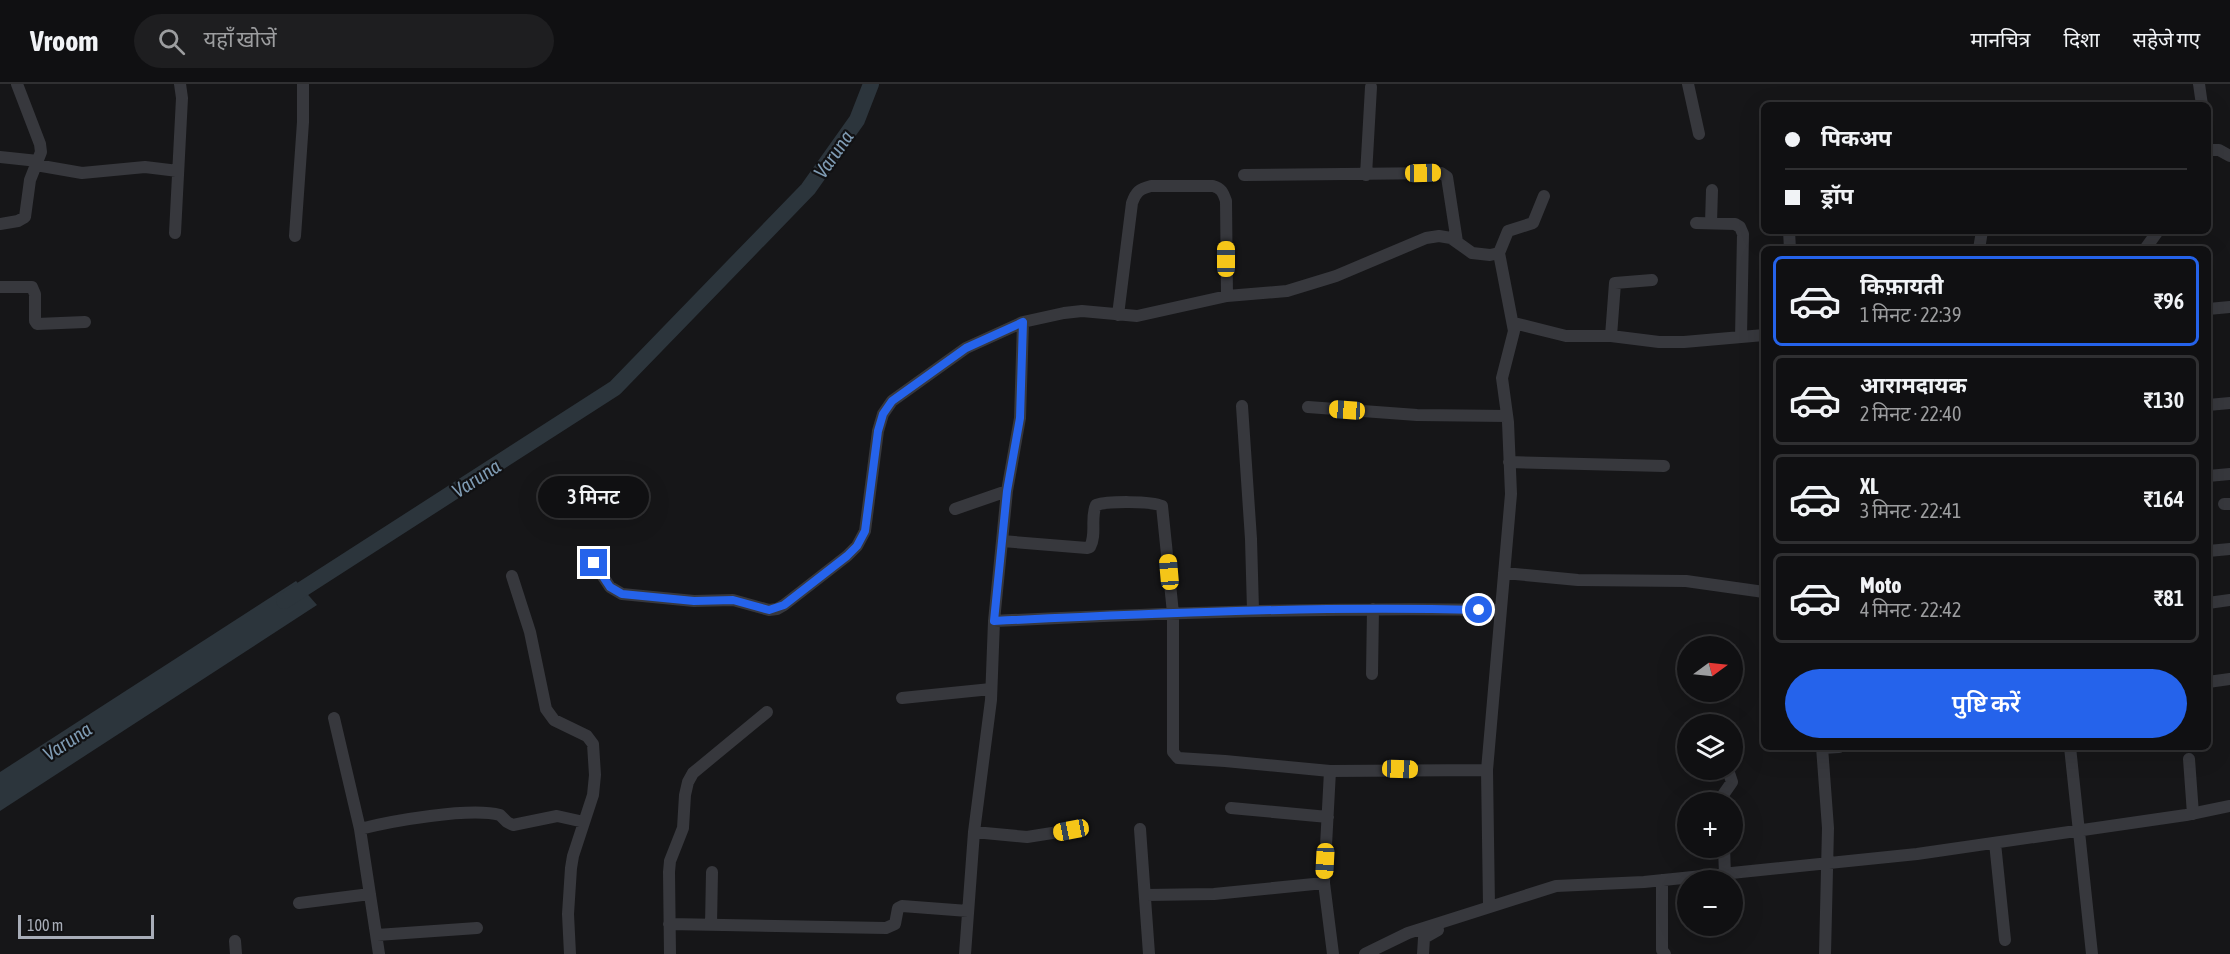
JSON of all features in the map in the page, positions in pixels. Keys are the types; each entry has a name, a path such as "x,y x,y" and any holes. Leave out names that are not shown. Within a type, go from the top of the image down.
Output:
{"street":[{"path":"0,224 25,218 30,180 42,148 17,84"},
{"path":"175,234 182,98 180,84"},
{"path":"295,236 303,122 303,84"},
{"path":"1688,84 1699,134"},
{"path":"2199,84 2202,102"},
{"path":"1366,174 1371,87"},
{"path":"2211,150 2220,150 2230,156"},
{"path":"0,157 82,173 145,167 178,171"},
{"path":"1244,176 1445,174 1457,242"},
{"path":"1118,315 1132,203 1136,193 1142,188 1151,186 1213,186 1220,188 1224,193 1227,296"},
{"path":"1712,190 1712,224"},
{"path":"1489,906 1487,770 1499,610 1511,494 1507,416 1502,378 1513,339 1514,323 1498,253 1508,231 1533,223 1544,196"},
{"path":"1696,224 1735,224 1740,227 1743,234 1741,337"},
{"path":"594,563 610,587 622,594 694,601 733,600 762,609 777,609 847,556 861,539 865,531 878,431 883,414 892,401 966,348 1023,322 1082,311 1137,316 1227,296 1287,291 1336,276 1426,238 1439,236 1451,238 1472,254 1498,253"},
{"path":"1611,336 1615,283 1652,280"},
{"path":"0,287 32,286 35,294 37,324 85,322"},
{"path":"2211,309 2230,308"},
{"path":"965,954 974,832 991,689 994,621 1007,491 1020,418 1023,322"},
{"path":"1514,323 1566,336 1611,336 1670,342 1761,335"},
{"path":"2211,405 2230,404"},
{"path":"1242,406 1251,539 1253,610"},
{"path":"1308,407 1417,415 1507,416"},
{"path":"1509,462 1664,466"},
{"path":"2211,476 2230,474"},
{"path":"955,509 1007,491"},
{"path":"1002,541 1087,548 1094,539 1095,505 1104,503 1159,504 1164,510 1173,613 1175,756 1183,759 1225,760 1330,771 1487,770"},
{"path":"2211,551 2230,549"},
{"path":"1504,573 1560,579 1686,580 1761,592"},
{"path":"512,576 530,632 546,708 555,720 587,736 593,744 595,784 571,868 568,914 570,954"},
{"path":"2211,603 2230,600"},
{"path":"1372,674 1373,609"},
{"path":"994,621 1253,610 1499,610"},
{"path":"2211,682 2230,679"},
{"path":"902,698 991,689"},
{"path":"669,954 670,861 683,828 688,782 699,767 767,712"},
{"path":"334,718 360,829 379,954"},
{"path":"1822,750 1828,828 1825,954"},
{"path":"2070,750 2092,954"},
{"path":"2189,759 2193,814"},
{"path":"1330,771 1324,883 1333,954"},
{"path":"1743,872 1995,843 2193,814 2230,806"},
{"path":"1232,808 1328,817"},
{"path":"360,829 387,822 470,812 495,813 513,825 557,816 584,822"},
{"path":"1140,829 1149,954"},
{"path":"974,832 1027,837 1071,830"},
{"path":"1995,843 2005,940"},
{"path":"711,925 712,872"},
{"path":"1365,954 1408,933 1556,886 1677,879"},
{"path":"1662,880 1662,950 1665,954"},
{"path":"1146,895 1214,894 1324,883"},
{"path":"299,903 370,894"},
{"path":"669,924 886,928 895,924 898,908 902,906 968,911"},
{"path":"1423,954 1423,942 1426,935 1456,917"},
{"path":"377,935 477,928"},
{"path":"235,941 236,954"}],"water":[{"path":"296,581 317,605 0,811 0,772"}],"waterway":[{"name":"Varuna","path":"284,601 615,388 808,189 857,120 871,84"}],"route":[{"path":"594,563 610,587 622,594 694,601 733,600 762,609 777,609 847,556 861,539 865,531 878,431 883,414 892,401 966,348 1023,322 1020,418 1007,491 994,621 1253,610 1399,608 1479,610"}]}
